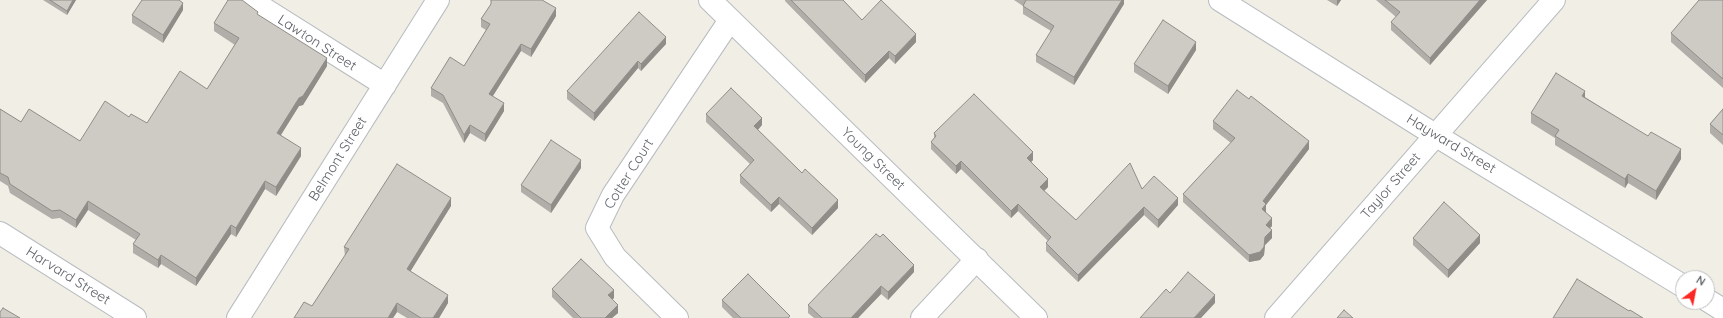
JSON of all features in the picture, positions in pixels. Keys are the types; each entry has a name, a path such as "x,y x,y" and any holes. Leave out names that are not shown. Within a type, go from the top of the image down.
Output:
{"street":[{"name":"Lawton Street","path":"250,0 384,85"},
{"name":"Belmont Street","path":"238,318 438,0"},
{"name":"Young Street","path":"710,0 1036,318"},
{"name":"Hayward Street","path":"1220,0 1435,135 1675,281"},
{"name":"Taylor Street","path":"1276,318 1554,0"},
{"name":"Cotter Court","path":"677,318 615,257 597,228 613,195 730,20"},
{"name":"Harvard Street","path":"0,233 135,318"},
{"path":"922,318 977,260"}],"building":[{"path":"50,0 73,0 67,11"},
{"path":"142,0 179,0 183,3 163,35 132,15"},
{"path":"228,0 242,0 258,12 257,14 327,58 277,133 301,148 276,187 265,181 236,228 231,225 196,278 161,255 158,260 133,244 140,234 88,201 76,220 60,210 52,211 10,184 8,177 0,173 0,109 21,122 29,109 80,141 105,101 129,117 131,114 147,123 180,71 207,89 239,38 214,23"},
{"path":"491,0 542,0 556,8 531,49 521,44 489,94 504,103 485,134 470,125 464,135 443,95 431,88 450,57 464,66 490,24 481,19 491,4"},
{"path":"791,0 843,0 862,20 881,0 916,34 895,56 889,51 865,75"},
{"path":"1026,0 1122,0 1074,77 1036,55 1054,26 1023,6"},
{"path":"1385,0 1480,0 1430,58 1391,22 1400,12"},
{"path":"1699,0 1723,0 1723,79 1671,33"},
{"path":"639,12 666,37 641,64 638,61 594,113 567,91"},
{"path":"1163,20 1196,42 1168,86 1134,64"},
{"path":"1556,73 1585,91 1582,96 1648,136 1651,132 1681,149 1656,191 1628,174 1625,179 1555,136 1559,130 1531,113"},
{"path":"731,88 762,118 754,126 802,173 805,169 838,200 812,228 779,197 771,205 740,175 754,160 706,114"},
{"path":"1237,90 1249,99 1251,96 1309,141 1263,201 1266,204 1262,209 1272,218 1266,225 1272,230 1265,237 1264,247 1260,252 1249,255 1183,194 1235,138 1213,121"},
{"path":"974,94 1033,152 1027,158 1048,179 1040,187 1076,220 1130,163 1142,189 1154,176 1178,198 1158,220 1144,207 1078,275 1046,243 1051,237 1018,204 1011,211 961,161 956,166 931,142 936,136 934,133"},
{"path":"1723,109 1723,135 1710,124"},
{"path":"551,140 581,160 551,205 521,185"},
{"path":"397,164 451,198 407,269 448,295 433,318 421,318 397,303 388,318 294,318 304,302 312,306 349,249 344,247"},
{"path":"1444,202 1480,235 1448,270 1413,238"},
{"path":"876,234 880,237 883,234 914,265 888,292 881,286 851,318 822,318 808,305"},
{"path":"581,259 614,290 608,295 618,305 605,318 581,318 552,289"},
{"path":"1188,272 1215,295 1194,318 1140,318 1166,289 1170,293"},
{"path":"748,274 790,316 788,318 741,318 722,300"},
{"path":"1577,279 1629,311 1630,310 1643,318 1553,318"},
{"path":"3,308 20,318 0,318 0,312"},
{"path":"1344,310 1353,318 1337,318"}]}
